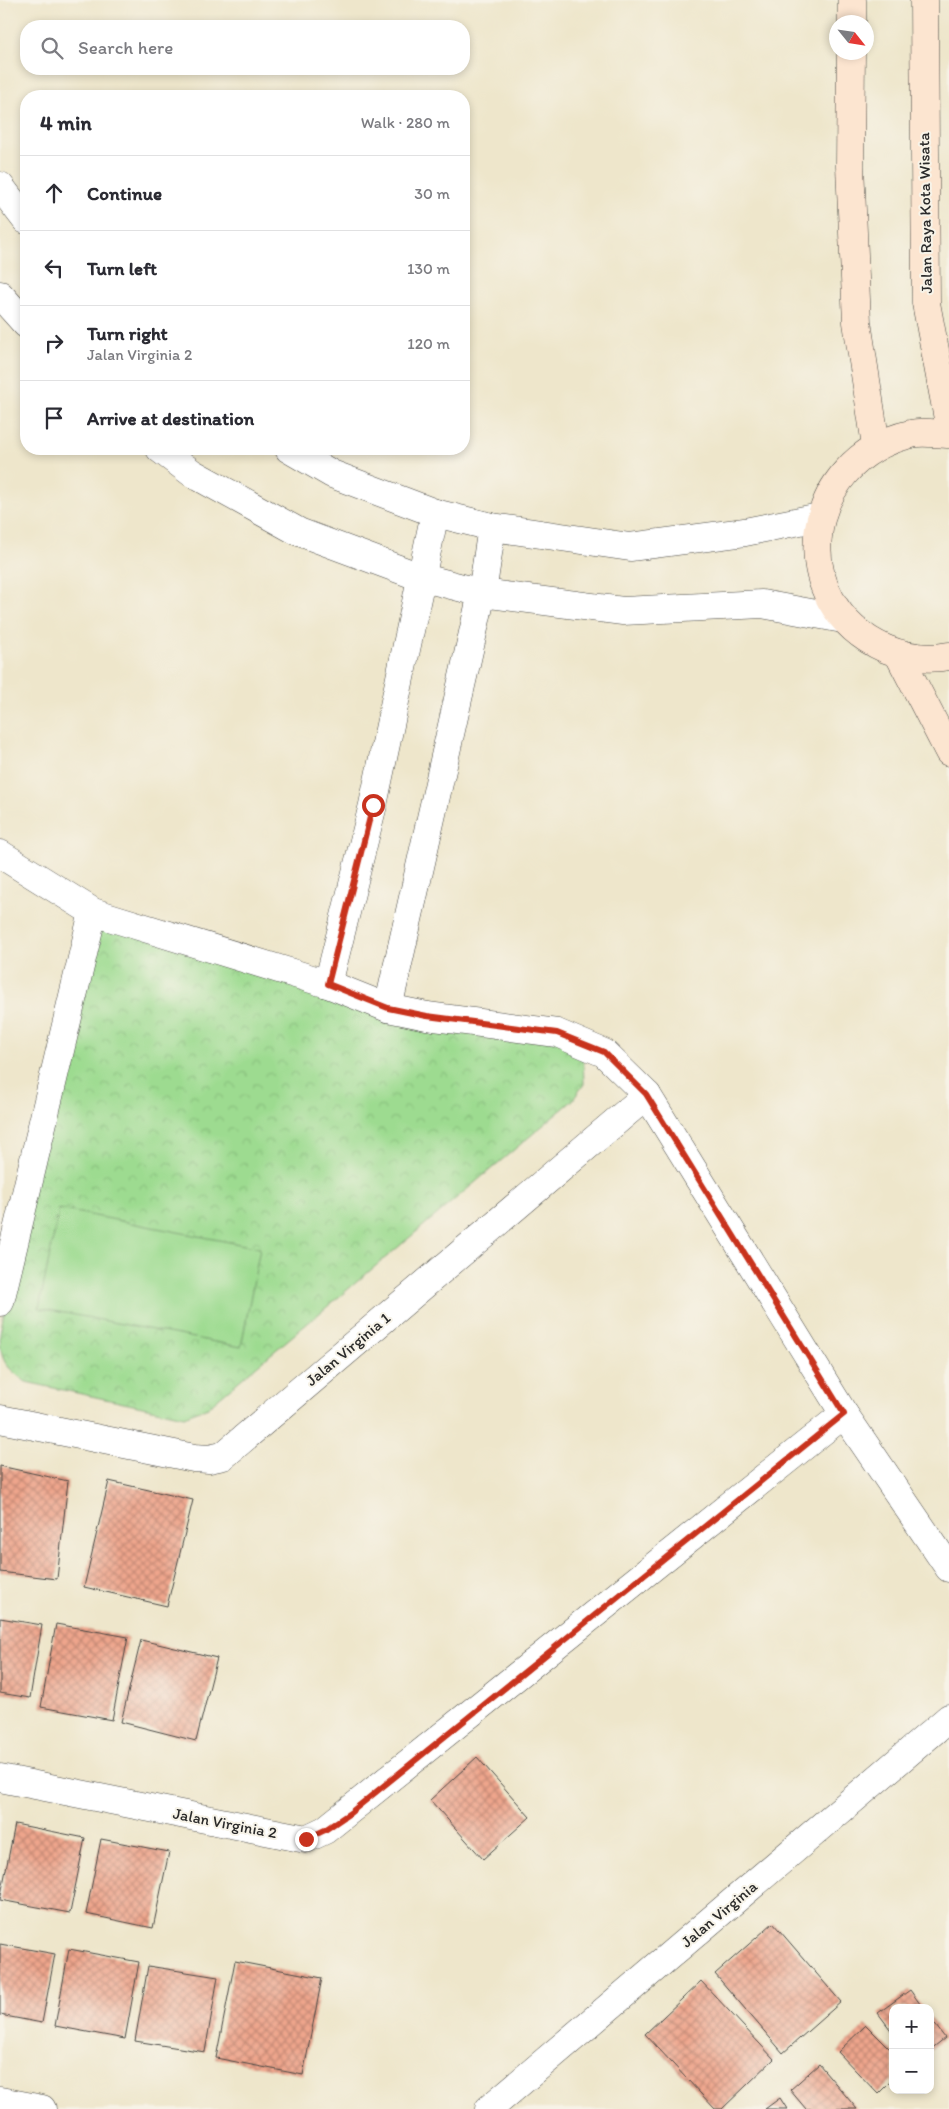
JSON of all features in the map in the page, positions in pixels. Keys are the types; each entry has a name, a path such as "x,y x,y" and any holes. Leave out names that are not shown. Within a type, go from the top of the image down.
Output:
{"street":[{"path":"852,0 852,15"},
{"name":"Jalan Raya Kota Wisata","path":"924,0 926,303 949,424"},
{"path":"851,60 850,166 857,322 876,445"},
{"path":"0,186 20,212"},
{"path":"0,295 20,317"},
{"path":"949,434 912,434 876,445 851,464 832,489 820,517 817,553 824,588 843,619 868,641 899,654 934,659 949,656"},
{"path":"168,455 192,473 299,532 420,577 482,592 623,611 762,604 843,619"},
{"path":"299,455 332,474 435,513 492,527 630,547 745,532 820,517"},
{"path":"328,984 373,805 435,513"},
{"path":"388,1008 482,592 492,527"},
{"path":"899,654 949,752"},
{"path":"0,854 93,912 328,984 388,1008 427,1016 557,1033 604,1052 646,1094 844,1414 949,1568"},
{"path":"0,1302 93,912"},
{"name":"Jalan Virginia 1","path":"0,1419 194,1458 209,1459 222,1456 646,1094"},
{"name":"Jalan Virginia 2","path":"0,1778 306,1839 325,1830 844,1414"},
{"name":"Jalan Virginia","path":"489,2109 949,1718"},
{"path":"0,2101 42,2109"}],"green space":[{"path":"100,923 201,956 562,1036 583,1056 584,1084 572,1101 208,1407 184,1416 26,1382 13,1372 5,1362 1,1351 0,1334 77,941"},
{"path":"59,1209 260,1248 241,1347 39,1308"}],"building":[{"path":"0,1466 68,1481 57,1579 0,1572"},
{"path":"109,1481 193,1500 167,1606 84,1587"},
{"path":"0,1618 42,1625 30,1698 0,1693"},
{"path":"56,1624 128,1637 112,1720 41,1707"},
{"path":"141,1640 217,1658 196,1741 121,1722"},
{"path":"477,1757 530,1817 483,1859 430,1800"},
{"path":"15,1824 85,1838 70,1913 0,1900"},
{"path":"101,1839 169,1852 153,1928 86,1914"},
{"path":"773,1923 841,2002 783,2053 715,1974"},
{"path":"0,1944 55,1954 42,2023 0,2015"},
{"path":"69,1949 139,1962 125,2039 55,2026"},
{"path":"235,1961 322,1978 303,2075 216,2058"},
{"path":"148,1966 218,1977 205,2052 135,2041"},
{"path":"701,1981 774,2059 722,2109 715,2109 645,2034"},
{"path":"910,1990 920,2004 891,2004"},
{"path":"889,2005 889,2028 878,2013"},
{"path":"934,2023 945,2038 934,2047"},
{"path":"866,2025 889,2048 889,2083 878,2094 838,2052"},
{"path":"819,2064 857,2109 806,2109 790,2090"},
{"path":"780,2098 787,2109 765,2109"}],"route":[{"path":"306,1839 325,1830 350,1813 844,1414 646,1094 604,1052 557,1033 427,1016 388,1008 328,984 373,805"}]}
